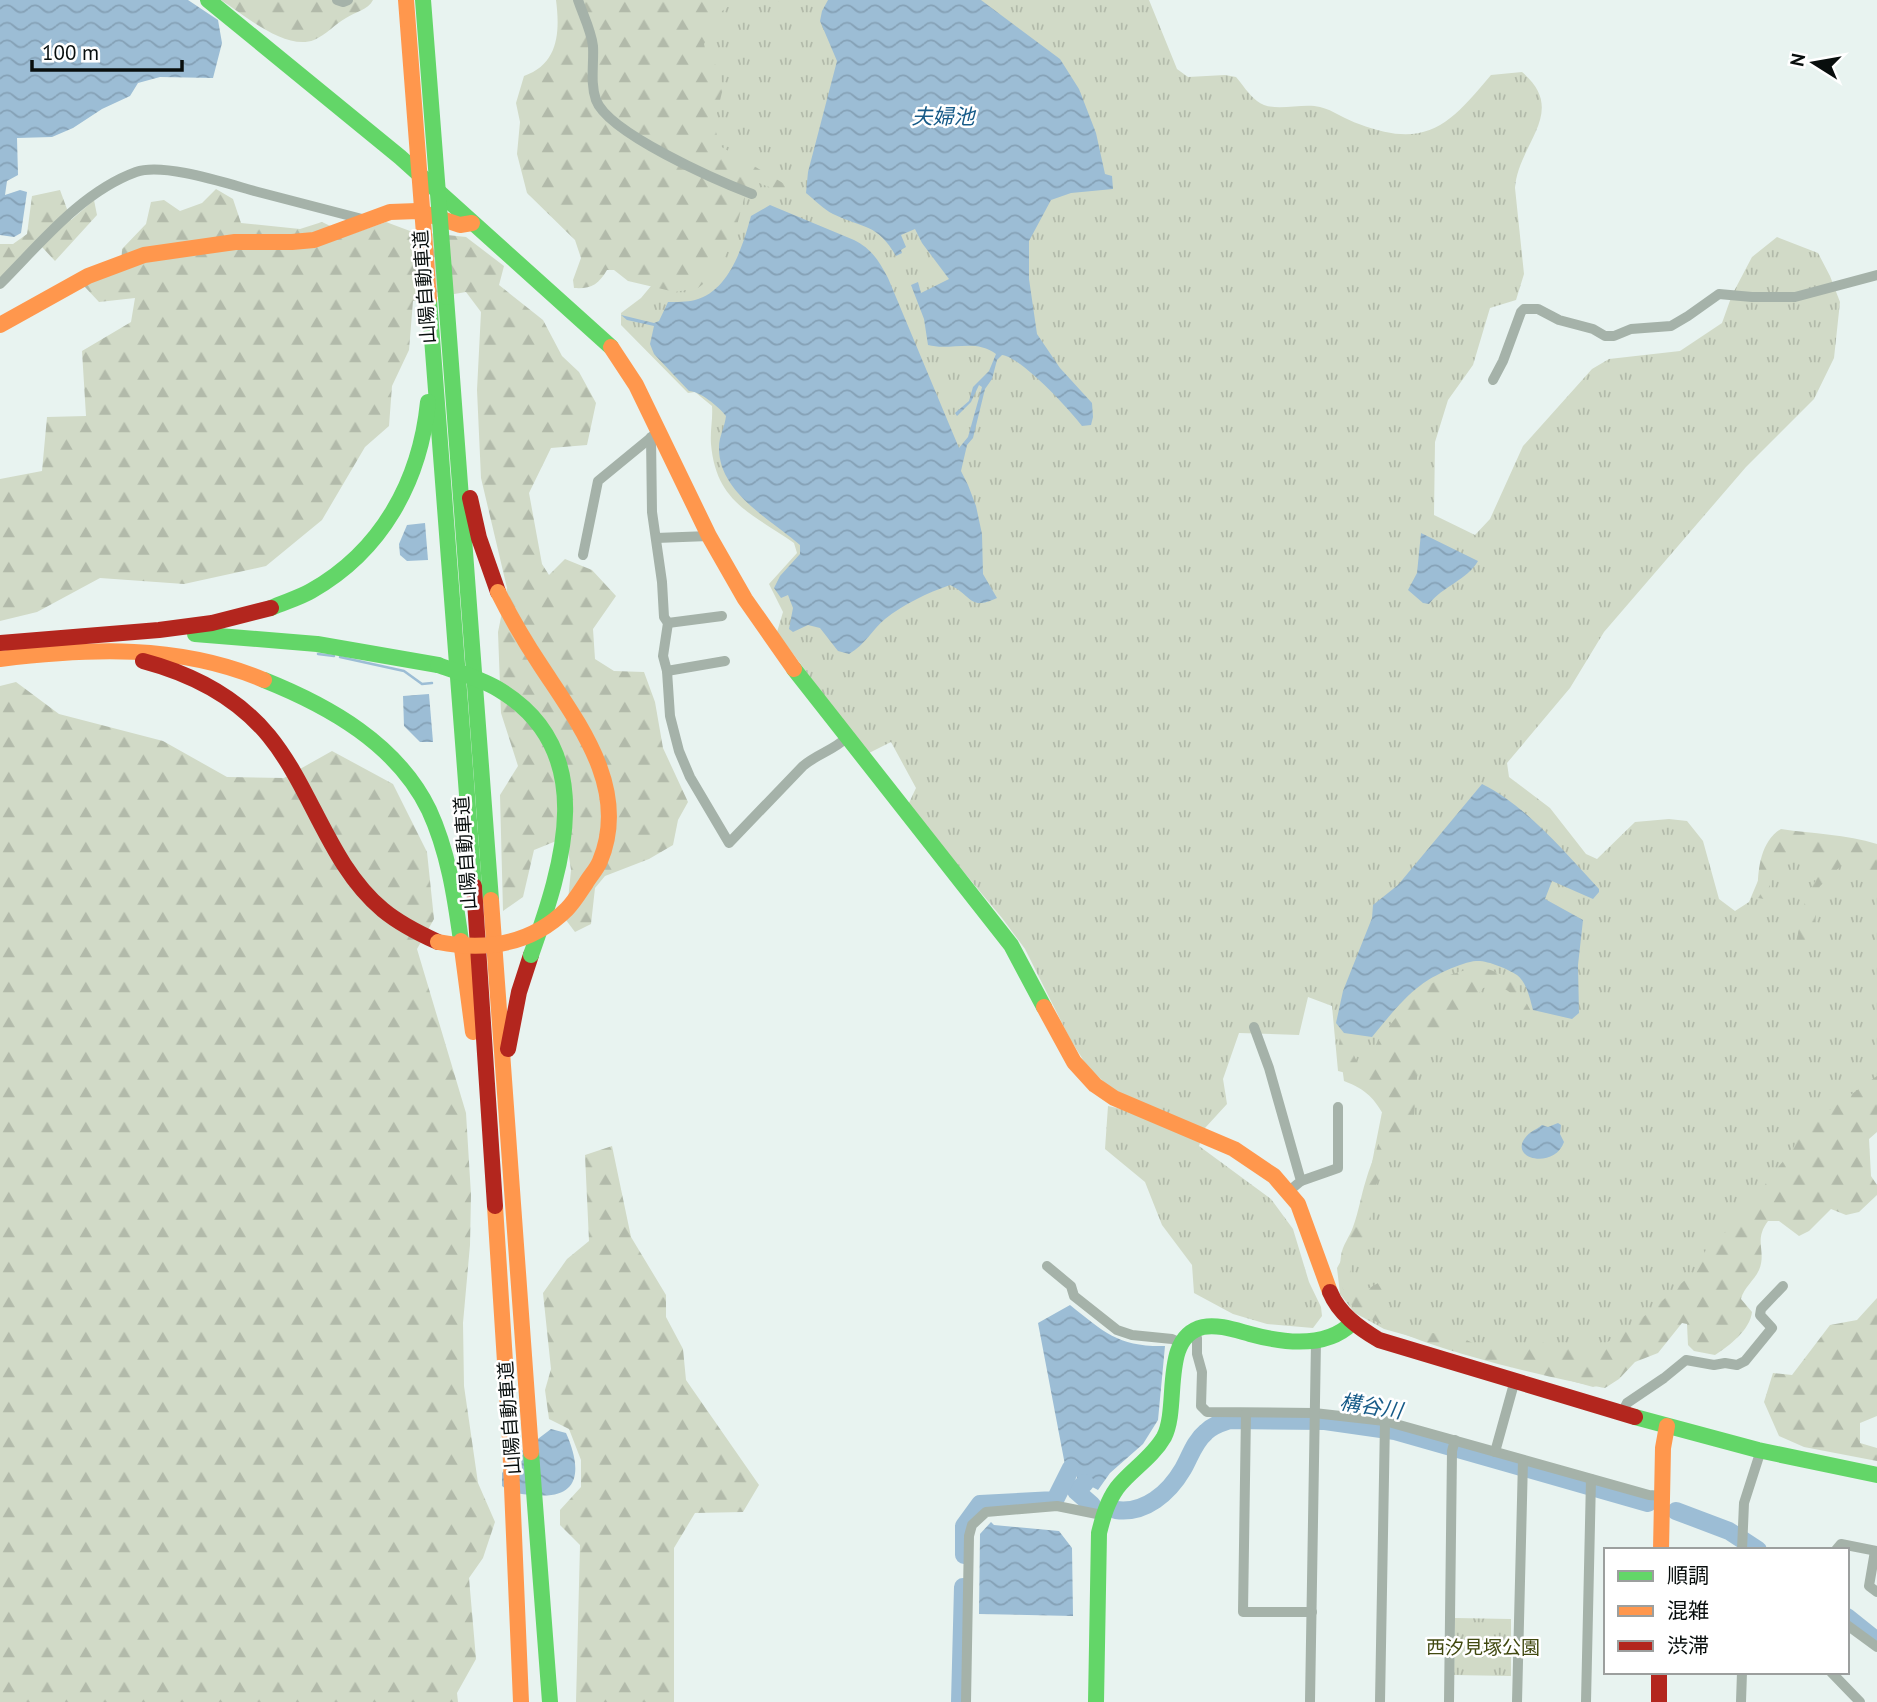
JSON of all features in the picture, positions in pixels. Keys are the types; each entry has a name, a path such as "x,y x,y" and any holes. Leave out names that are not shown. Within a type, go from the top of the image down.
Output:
{"main road":[{"path":"208,0 400,157 607,342 636,385 655,434 745,599 804,684 1011,945 1066,1050 1085,1075 1114,1098 1234,1149 1295,1186 1331,1296 1352,1323 1379,1340 1405,1349 1622,1413 1760,1450 1877,1475"},
{"name":"山陽自動車道","path":"406,0 481,984 510,1440 522,1702"},
{"name":"山陽自動車道","path":"423,0 550,1702"},
{"path":"0,325 64,288 111,266 143,256 227,243 315,240 388,213 409,211 435,215 460,225 467,226 472,223"},
{"path":"0,643 201,624 256,614 311,593 337,576 360,557 398,507 419,457 427,413 432,331"},
{"path":"69,652 125,657 175,670 202,683 245,711 281,752 358,886 396,923 438,942 466,947 487,947 509,942 550,924 582,892 603,853 610,809 602,764 578,719 520,636 498,592 472,508 451,372"},
{"path":"117,633 238,636 359,650 464,672 488,682 519,702 541,727 558,761 564,779 566,799 565,840 552,897 519,992 503,1070"},
{"path":"0,659 69,652 127,650 186,656 242,671 301,695 330,711 359,730 403,769 428,809 446,860 463,958 494,1189"},
{"path":"1096,1702 1099,1533 1102,1515 1119,1483 1152,1452 1164,1436 1171,1416 1176,1354 1186,1337 1212,1326 1258,1337 1316,1341 1339,1336 1352,1323"},
{"path":"1661,1548 1663,1448 1667,1426"},
{"path":"1659,1674 1659,1702"}],"street":[{"path":"337,0 348,0"},
{"path":"578,0 592,37 594,93 596,103 603,111 636,138 729,186 752,194"},
{"path":"0,284 59,224 89,198 137,171 159,170 192,175 366,220"},
{"path":"1493,380 1524,309 1538,309 1559,320 1593,328 1605,336 1614,336 1631,329 1671,326 1719,294 1752,298 1796,297 1877,275"},
{"path":"655,434 652,512 664,617 668,623 663,656 667,671 670,716 679,751 690,777 729,843 803,765 839,745 846,738"},
{"path":"583,555 598,481 655,434"},
{"path":"656,538 709,536"},
{"path":"668,623 722,616"},
{"path":"667,671 726,661"},
{"path":"1254,1027 1269,1068 1295,1186 1338,1168 1338,1107"},
{"path":"1048,1266 1071,1286 1074,1296 1117,1330 1145,1338 1197,1338 1197,1354 1202,1372 1201,1406 1207,1412 1246,1419 1314,1419 1384,1426 1453,1445 1495,1452 1522,1464 1590,1484 1662,1496"},
{"path":"1622,1413 1627,1403 1686,1360 1714,1366 1725,1363 1737,1365 1745,1361 1772,1328 1760,1315 1761,1309 1783,1286"},
{"path":"1310,1702 1316,1341"},
{"path":"1495,1452 1515,1380"},
{"path":"1246,1419 1243,1612 1312,1612"},
{"path":"1380,1702 1384,1426"},
{"path":"1449,1702 1453,1445"},
{"path":"1744,1544 1744,1503 1760,1450"},
{"path":"1517,1702 1522,1464"},
{"path":"1586,1702 1590,1484"},
{"path":"966,1702 969,1536 972,1525 986,1512 1057,1506 1102,1515"},
{"path":"1838,1548 1841,1544 1876,1551 1869,1586 1877,1592"},
{"path":"1849,1626 1877,1647"},
{"path":"1741,1702 1742,1674"},
{"path":"1834,1674 1860,1702"}],"green space":[{"path":"221,0 373,0 365,9 342,20 318,38 303,42 266,30"},
{"path":"556,0 781,0 736,1 722,11 704,44 707,57 719,68 723,88 714,125 720,146 788,186 785,193 759,183 747,187 732,244 712,277 698,288 675,292 628,281 614,270 607,270 594,285 574,288 573,280 581,258 575,240 527,193 517,154 520,122 516,103 524,76 536,71 544,63 555,45 558,23"},
{"path":"689,0 1149,0 1177,69 1188,77 1236,77 1251,96 1264,105 1320,107 1359,124 1403,134 1420,133 1449,119 1491,75 1522,72 1535,87 1541,101 1537,128 1518,172 1515,188 1524,274 1516,300 1490,308 1473,365 1448,400 1435,442 1434,515 1475,535 1490,519 1523,446 1592,369 1609,359 1680,351 1722,323 1732,295 1752,257 1777,237 1818,253 1840,302 1834,358 1814,399 1746,467 1604,632 1570,688 1507,763 1509,777 1550,808 1586,854 1597,859 1635,822 1669,819 1687,821 1703,841 1719,899 1735,911 1749,902 1771,850 1877,848 1877,1117 1772,1202 1608,1383 1593,1387 1384,1329 1355,1313 1340,1294 1337,1268 1359,1228 1384,1102 1366,1078 1338,1071 1332,1006 1308,997 1299,1035 1239,1033 1223,1079 1227,1104 1205,1128 1199,1146 1271,1199 1293,1229 1322,1316 1313,1328 1267,1324 1233,1314 1194,1293 1192,1265 1162,1225 1145,1182 1105,1149 1108,1106 1131,1111 1123,1096 1087,1066 1070,1039 1025,949 908,805 916,788 891,742 867,754 777,632 783,612 769,584 797,553 794,543 738,504 720,480 711,444 712,406 695,392 688,393 621,325 621,313 641,298 651,286 712,179"},
{"path":"216,189 233,199 241,223 300,229 322,222 349,235 386,222 410,231 466,237 504,266 499,285 543,320 562,356 579,372 596,403 587,445 551,448 529,493 542,564 549,575 565,559 592,570 616,596 593,629 595,659 614,671 644,672 655,702 663,748 688,802 678,820 673,845 649,859 605,876 595,888 591,924 575,932 566,920 571,870 566,837 534,850 523,897 503,911 500,795 518,766 501,713 498,632 507,588 481,478 477,390 481,312 466,292 413,301 409,350 392,386 389,426 365,447 322,520 266,566 184,584 100,578 37,612 0,621 0,479 42,471 47,417 86,416 82,351 131,322 135,298 99,302 84,286 121,268 122,249 146,224 151,202 164,200 180,211 202,203"},
{"path":"60,190 71,220 94,200 97,215 55,261 42,247 0,289 0,244 13,244 27,234 32,196"},
{"path":"16,682 59,714 163,741 227,777 284,778 332,751 393,784 427,852 434,919 417,949 466,1113 471,1195 470,1245 463,1323 464,1386 478,1483 495,1522 483,1558 469,1578 476,1659 457,1693 458,1702 0,1702 0,686"},
{"path":"1781,829 1841,836 1877,844 1877,884 1854,868 1842,865 1817,889 1815,919 1810,933 1801,945 1797,943 1802,913 1812,887 1823,869 1821,866 1810,871 1805,868 1804,860 1793,853 1787,853 1764,899 1758,898 1759,869 1764,850"},
{"path":"1482,967 1502,975 1514,984 1533,1015 1524,1014 1513,995 1504,989 1483,988 1424,1059 1417,1077 1414,1116 1376,1185 1367,1233 1353,1256 1350,1276 1354,1286 1366,1290 1378,1283 1383,1287 1383,1305 1390,1308 1402,1326 1460,1337 1475,1344 1499,1347 1542,1342 1553,1347 1598,1348 1652,1310 1695,1271 1710,1242 1723,1235 1761,1193 1768,1179 1791,1152 1803,1129 1877,1076 1877,1132 1869,1139 1871,1176 1877,1185 1877,1195 1859,1212 1846,1215 1831,1209 1809,1231 1799,1236 1779,1221 1768,1221 1761,1234 1762,1257 1759,1270 1741,1299 1752,1312 1738,1337 1715,1355 1694,1351 1688,1345 1687,1324 1682,1323 1658,1353 1635,1362 1619,1379 1605,1388 1466,1355 1390,1328 1362,1313 1346,1298 1340,1261 1386,1119 1369,1096 1344,1081 1340,1037 1346,1038 1358,1064 1366,1062 1392,1022 1425,988 1452,974"},
{"path":"612,1146 631,1237 666,1295 666,1317 683,1349 686,1380 759,1485 743,1512 695,1513 674,1548 674,1702 576,1702 580,1545 560,1525 560,1510 581,1487 581,1460 569,1429 549,1419 545,1390 551,1369 543,1293 567,1259 589,1241 585,1155"},
{"path":"1877,1298 1877,1416 1860,1423 1860,1443 1877,1448 1877,1461 1804,1447 1779,1436 1764,1402 1773,1373 1792,1375 1830,1325 1857,1320"},
{"name":"西汐見塚公園","path":"1455,1618 1511,1619 1511,1676 1454,1675"}],"water":[{"path":"0,0 188,0 218,20 222,43 213,78 160,77 138,83 130,96 102,109 73,128 52,137 17,138 18,175 7,181 5,195 20,190 27,192 21,233 14,237 0,235"},
{"name":"夫婦池","path":"828,0 981,0 1060,59 1079,89 1096,133 1105,174 1112,176 1113,189 1071,193 1051,200 1029,241 1029,279 1037,334 1060,368 1092,403 1091,425 1082,426 1032,374 1002,355 997,360 992,379 985,389 973,438 967,445 961,471 976,506 982,534 983,574 997,598 981,603 950,585 941,588 892,614 849,654 838,651 820,628 808,625 793,632 789,629 793,608 788,595 781,598 774,588 780,576 800,554 800,545 748,503 727,478 719,447 726,416 704,397 689,391 654,354 650,344 654,326 627,320 621,315 654,323 659,321 668,302 692,301 707,295 726,277 733,265 751,216 770,205 854,240 874,256 888,278 959,448 968,437 982,387 979,385 971,402 957,416 955,413 969,401 973,387 989,371 996,354 980,347 928,345 924,319 911,285 918,282 921,293 949,279 915,229 901,235 906,247 896,256 876,232 829,212 806,193 808,172 837,61 820,21"},
{"path":"425,523 428,560 407,561 400,555 399,544 407,525"},
{"path":"1421,533 1478,561 1468,573 1429,604 1423,603 1408,590 1417,573"},
{"path":"429,694 433,742 420,742 404,726 403,696"},
{"path":"1482,784 1530,818 1599,889 1593,899 1552,881 1545,899 1583,920 1578,965 1579,1013 1572,1019 1533,1010 1526,987 1517,975 1497,965 1476,961 1447,970 1421,985 1401,1003 1372,1037 1344,1033 1336,1023 1343,991 1372,918 1373,905 1398,885"},
{"path":"1558,1123 1561,1125 1560,1134 1564,1142 1552,1156 1535,1158 1523,1152 1522,1146 1529,1134 1542,1125 1548,1127"},
{"path":"1070,1305 1103,1331 1124,1341 1165,1346 1158,1420 1143,1444 1110,1473 1098,1490 1077,1479 1077,1472 1065,1465 1038,1323"},
{"path":"551,1429 566,1433 571,1446 575,1470 569,1487 550,1495 534,1495 513,1492 502,1486 502,1473 518,1454"},
{"path":"991,1522 994,1525 1059,1531 1072,1548 1073,1616 979,1614 980,1534"}],"waterway":[{"path":"318,654 334,656"},
{"path":"340,657 404,671 422,684 432,683"},
{"name":"構谷川","path":"1116,1510 1137,1509 1163,1494 1177,1478 1202,1436 1214,1426 1230,1420 1325,1421 1395,1431 1648,1503"},
{"path":"964,1555 964,1526 980,1504 1055,1500 1071,1468"},
{"name":"構谷川","path":"1085,1483 1076,1491 1092,1505"},
{"name":"構谷川","path":"1676,1511 1729,1531 1755,1548"},
{"path":"960,1702 963,1587"},
{"name":"構谷川","path":"1849,1619 1877,1641"}],"traffic: fast":[{"path":"208,0 400,157 611,347"},
{"path":"423,0 446,297"},
{"path":"446,297 491,900"},
{"path":"429,299 474,886"},
{"path":"271,608 306,593 336,575 358,556 377,534 406,486 424,431 428,402"},
{"path":"195,634 317,644 438,665"},
{"path":"438,665 491,685 530,714 551,744 562,776 565,811 562,847 554,884 531,955"},
{"path":"794,669 1011,945 1044,1007"},
{"path":"264,680 313,702 359,730 399,766 415,787 436,826 446,858 461,941"},
{"path":"1096,1702 1099,1533 1108,1504 1117,1488 1154,1451 1164,1437 1169,1424 1173,1374 1181,1344 1190,1333 1209,1326 1276,1340 1304,1342 1330,1337 1352,1323"},
{"path":"1635,1417 1758,1450 1877,1475"},
{"path":"531,1452 550,1702"}],"traffic: slow":[{"path":"406,0 429,299"},
{"path":"0,325 88,276 144,255 235,242 314,240 390,212 418,211 460,225 472,223"},
{"path":"611,347 636,385 709,536 745,599 794,669"},
{"path":"438,942 490,945 523,938 538,931 575,900 599,864 608,834 609,808 605,783 596,758 498,592"},
{"path":"0,659 101,651 134,652 200,660 264,680"},
{"path":"491,900 531,1452"},
{"path":"461,941 473,1032"},
{"path":"1044,1007 1074,1062 1095,1085 1114,1098 1234,1149 1274,1176 1298,1204 1330,1292"},
{"path":"495,1206 510,1440 521,1702"},
{"path":"1661,1548 1663,1448 1667,1426"}],"traffic: jam":[{"path":"470,498 479,538 498,592"},
{"path":"0,643 159,630 212,623 271,608"},
{"path":"143,661 196,680 228,699 256,722 284,757 335,849 364,892 396,920 438,942"},
{"path":"474,886 495,1206"},
{"path":"508,1049 519,992 531,955"},
{"path":"1330,1292 1344,1314 1379,1340 1635,1417"},
{"path":"1659,1674 1659,1702"}]}
